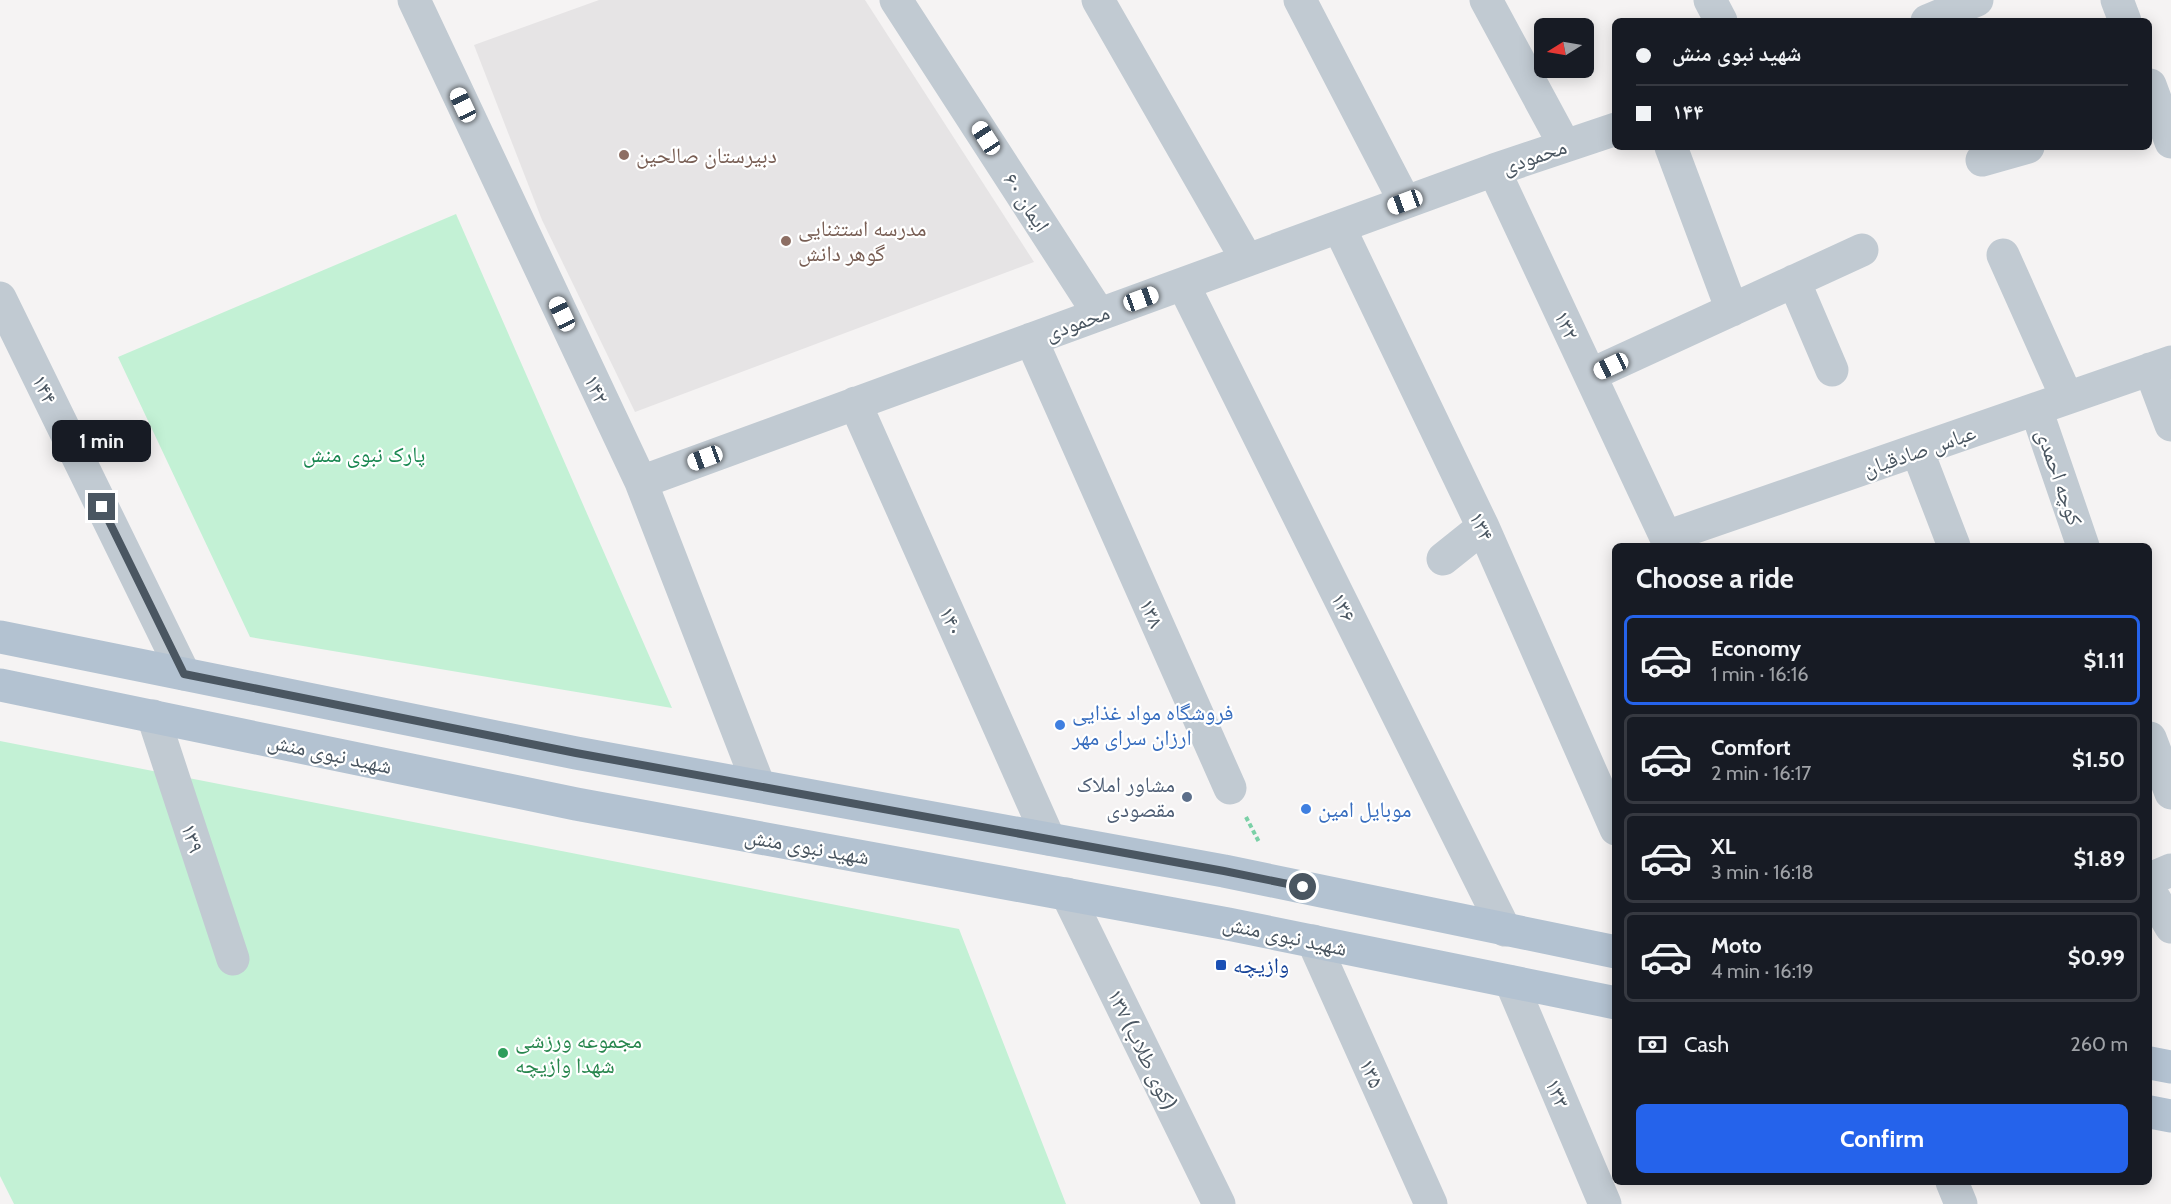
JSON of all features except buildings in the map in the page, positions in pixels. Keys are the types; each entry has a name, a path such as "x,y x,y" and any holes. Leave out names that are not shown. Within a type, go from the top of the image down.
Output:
{"main road":[{"path":"0,637 576,753 1280,883 1612,951"},
{"name":"شهید نبوی منش","path":"0,685 576,804 1313,941 1612,1002"},
{"path":"2152,1063 2171,1067"},
{"path":"2152,1112 2171,1116"}],"street":[{"name":"۱۴۲","path":"414,0 641,482 759,786"},
{"name":"ایمان ۶۰","path":"896,0 1099,314"},
{"path":"1098,0 1247,260"},
{"path":"1300,0 1405,202"},
{"path":"1486,0 1565,146"},
{"path":"1710,0 1719,18"},
{"path":"1931,13 1977,0"},
{"path":"2117,0 2124,18"},
{"path":"2153,103 2171,142"},
{"name":"محمودی","path":"641,482 1405,202 1612,130"},
{"path":"1672,150 1732,310"},
{"path":"1982,160 2017,150"},
{"name":"۱۳۲","path":"1494,170 1668,542"},
{"name":"۱۳۴","path":"1339,227 1483,527 1612,820"},
{"path":"1590,375 1863,250"},
{"path":"2003,255 2067,398"},
{"path":"1794,281 1832,370"},
{"name":"۱۳۶","path":"1183,284 1505,930"},
{"name":"۱۴۴","path":"0,298 184,674"},
{"name":"۱۳۸","path":"1031,339 1230,788"},
{"path":"2160,366 2171,425"},
{"name":"عباس صادقیان","path":"1668,542 1917,450 2160,366"},
{"name":"۱۴۰","path":"855,404 1049,839"},
{"name":"کوچه احمدی","path":"2036,409 2082,543"},
{"path":"1917,450 1953,543"},
{"path":"1443,559 1483,527"},
{"name":"۱۳۹","path":"153,716 233,959"},
{"path":"2152,743 2171,794"},
{"path":"2152,878 2171,870"},
{"name":"۱۳۷ (کوی طلاب)","path":"1067,894 1219,1204"},
{"path":"2152,894 2171,927"},
{"name":"۱۳۵","path":"1313,941 1431,1204"},
{"name":"۱۳۳","path":"1511,982 1605,1204"},
{"path":"1953,1185 1961,1204"}],"path":[{"path":"1230,788 1280,883"}],"shaded area":[{"path":"599,0 865,0 1034,262 635,412 542,220 474,45"}],"green space":[{"name":"پارک نبوی منش","path":"456,214 672,708 250,637 118,357"},
{"name":"مجموعه ورزشی شهدا وازیچه","path":"0,741 959,929 1066,1204 14,1204 0,1176"}],"place":[{"name":"دبیرستان صالحین","path":"624,155"},
{"name":"مدرسه استثنایی گوهر دانش","path":"786,241"},
{"name":"فروشگاه مواد غذایی ارزان سرای مهر","path":"1060,725"},
{"name":"مشاور املاک مقصودی","path":"1187,797"},
{"name":"موبایل امین","path":"1306,809"},
{"name":"وازیچه","path":"1221,965"},
{"name":"مجموعه ورزشی شهدا وازیچه","path":"503,1053"}],"route":[{"path":"102,507 184,674 576,753 1303,887"}]}
